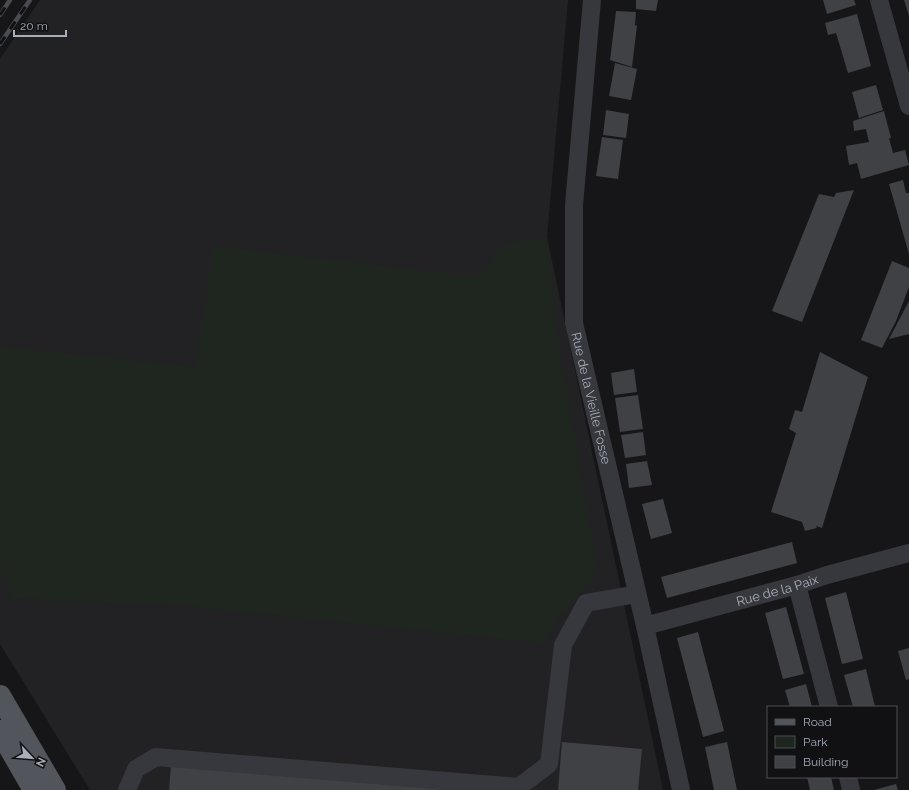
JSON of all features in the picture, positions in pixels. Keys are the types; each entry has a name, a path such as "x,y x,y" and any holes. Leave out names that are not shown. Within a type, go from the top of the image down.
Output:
{"main road":[{"path":"0,696 55,790"},
{"path":"0,732 34,790"}],"street":[{"name":"Rue de la Vieille Fosse","path":"592,0 574,205 574,323 645,626 681,790"},
{"path":"879,0 909,106"},
{"name":"Rue de la Paix","path":"645,626 909,553"},
{"path":"797,585 829,706"},
{"path":"127,790 136,769 156,757 519,787 549,764 563,645 586,603 637,594"},
{"path":"848,778 851,790"}],"shaded area":[{"path":"40,0 568,0 547,237 663,790 90,790 0,644 0,59"}],"green space":[{"path":"547,237 557,338 584,500 597,564 590,583 555,621 544,643 186,606 12,598 0,567 0,346 196,367 213,246 446,273 484,273 502,244"}],"building":[{"path":"636,0 658,0 656,11 636,9"},
{"path":"823,0 854,0 856,5 827,14"},
{"path":"904,0 909,0 909,16"},
{"path":"616,11 636,12 635,25 637,26 632,67 610,60"},
{"path":"857,14 871,66 848,73 836,33 828,35 825,23"},
{"path":"615,63 637,69 631,100 609,96"},
{"path":"876,85 883,110 859,118 852,92"},
{"path":"606,110 629,114 626,138 603,135"},
{"path":"884,111 893,153 905,150 909,165 861,179 857,163 849,165 846,146 869,142 866,129 854,131 853,121"},
{"path":"602,137 623,140 618,179 596,176"},
{"path":"903,180 906,193 909,193 909,254 889,184"},
{"path":"854,190 802,322 772,311 819,194 834,197 836,193"},
{"path":"892,261 909,268 909,287 896,321 882,348 861,340"},
{"path":"909,301 909,334 889,339"},
{"path":"820,352 868,377 822,528 816,526 817,528 805,531 802,522 771,512 796,433 789,429 795,410 802,412"},
{"path":"634,369 637,392 614,395 611,373"},
{"path":"638,395 643,429 620,432 615,398"},
{"path":"643,432 646,455 625,458 621,435"},
{"path":"647,461 652,485 629,488 626,464"},
{"path":"663,499 672,533 651,539 642,504"},
{"path":"792,542 797,563 667,598 661,577"},
{"path":"846,592 863,659 842,664 825,598"},
{"path":"786,607 804,674 783,679 765,613"},
{"path":"698,632 724,731 703,737 677,638"},
{"path":"909,648 909,679 906,680 898,651"},
{"path":"866,669 875,706 853,706 844,675"},
{"path":"806,684 812,706 790,706 785,690"},
{"path":"562,742 642,749 638,790 558,790"},
{"path":"727,742 737,790 714,790 705,747"},
{"path":"171,766 448,790 169,790"},
{"path":"807,778 831,778 834,790 810,790"},
{"path":"896,784 898,790 874,790"}],"railway":[{"path":"0,15 10,0"},
{"path":"0,44 30,0"}]}
